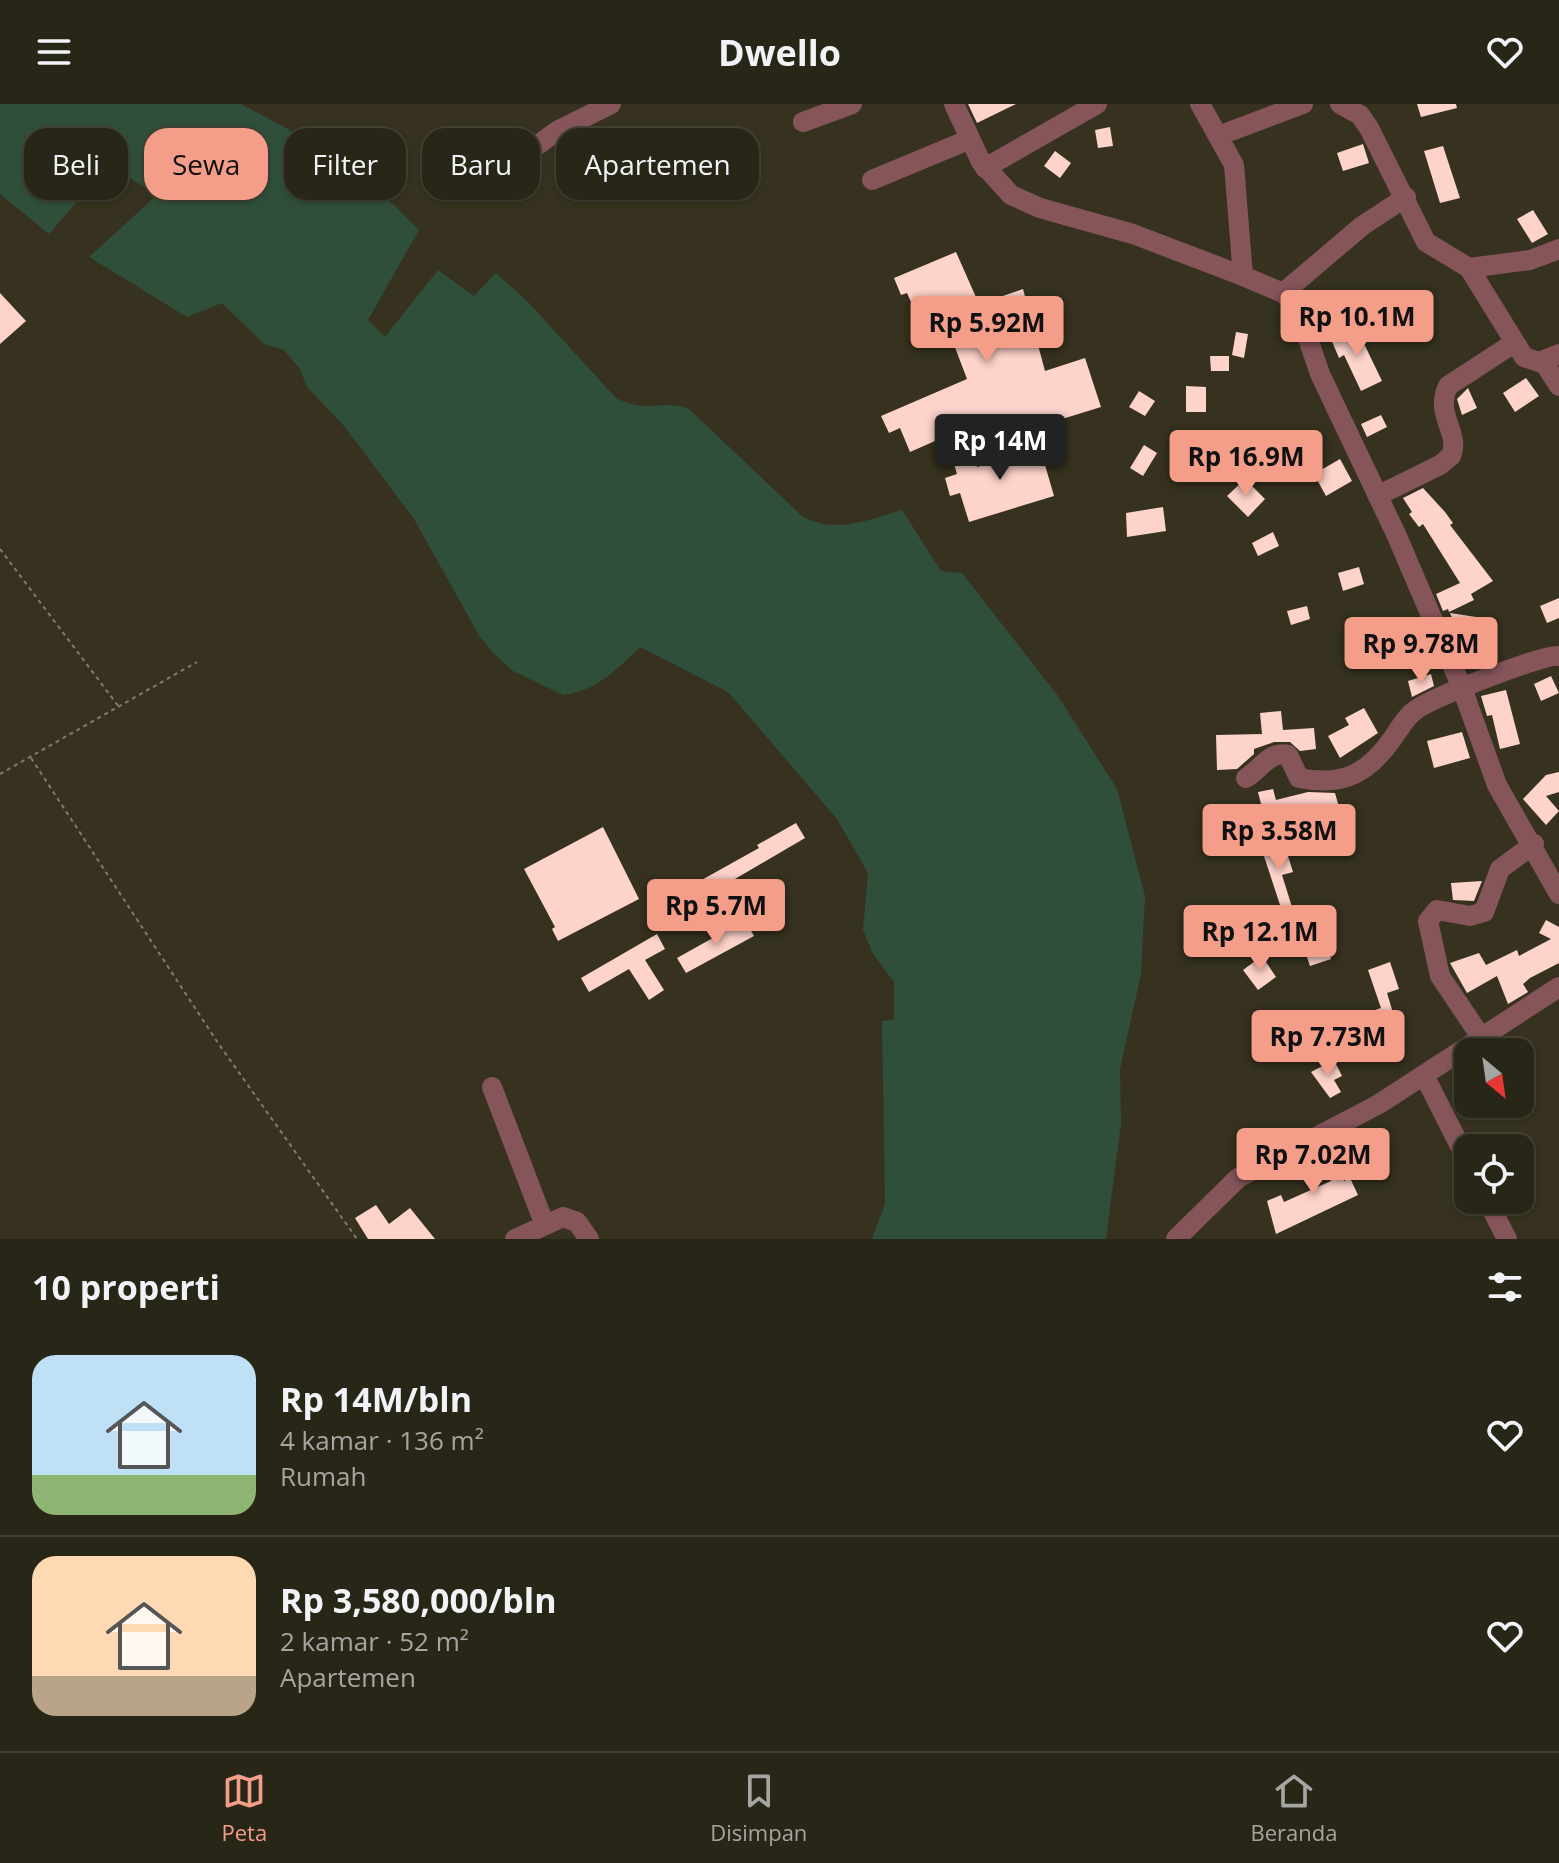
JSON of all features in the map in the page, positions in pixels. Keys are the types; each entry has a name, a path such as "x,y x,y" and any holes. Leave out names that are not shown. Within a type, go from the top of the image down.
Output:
{"street":[{"path":"540,143 557,131 611,104"},
{"path":"803,122 852,104"},
{"path":"954,104 968,140 985,168 1011,195 1040,208 1133,234 1243,276 1283,293 1298,309 1320,374 1379,495 1462,688 1497,785 1534,844 1559,894"},
{"path":"985,168 1097,104"},
{"path":"1200,104 1234,165 1243,276"},
{"path":"1218,136 1303,104"},
{"path":"1340,104 1360,115 1369,128 1426,242 1469,268 1514,343 1531,362 1551,358 1559,386"},
{"path":"872,180 968,140"},
{"path":"1283,293 1362,226 1406,197"},
{"path":"1469,268 1530,260 1559,249"},
{"path":"1379,495 1440,465 1451,456 1454,447 1442,411 1448,386 1514,343"},
{"path":"1246,778 1272,756 1283,753 1288,755 1299,778 1357,775 1373,762 1415,710 1462,688 1558,653"},
{"path":"1481,1037 1440,976 1429,918 1440,909 1474,916 1484,912 1500,869 1534,844"},
{"path":"1176,1239 1238,1178 1379,1104 1559,987"},
{"path":"1424,1075 1454,1134"},
{"path":"492,1087 544,1223"},
{"path":"1494,1214 1507,1239"},
{"path":"515,1239 544,1223 571,1219 589,1239"}],"path":[{"path":"0,549 119,707"},
{"path":"0,774 197,662"},
{"path":"31,758 218,1043 357,1239"}],"green space":[{"path":"0,104 241,104 286,128 284,200 389,200 419,230 368,320 385,337 438,270 474,296 496,273 528,302 616,398 638,405 670,405 689,409 803,517 840,525 902,510 941,571 962,573 1058,696 1117,789 1145,896 1141,974 1120,1069 1121,1123 1106,1239 872,1239 885,1204 882,1021 894,1020 894,982 873,954 863,930 868,873 837,819 728,692 640,647 596,684 563,695 513,671 480,637 414,519 344,426 307,387 300,369 284,350 264,344 222,303 187,317 89,257 152,200 268,200 268,128 144,128 144,187 128,176 128,128 24,128 24,200 78,200 49,234 0,194"}],"building":[{"path":"968,104 1016,104 977,123"},
{"path":"1417,104 1456,104 1457,108 1421,117"},
{"path":"1110,127 1113,146 1098,148 1095,130"},
{"path":"1363,144 1369,163 1343,171 1337,153"},
{"path":"1443,146 1460,198 1440,203 1424,151"},
{"path":"1055,151 1071,163 1060,178 1044,166"},
{"path":"1533,210 1548,234 1532,243 1517,219"},
{"path":"956,252 979,304 1023,289 1045,371 1085,358 1101,407 991,441 985,419 910,452 900,428 889,433 881,416 967,379 940,308 918,318 907,293 901,295 894,278"},
{"path":"0,293 26,321 0,344"},
{"path":"1356,327 1382,381 1361,391 1344,355 1339,358 1331,339"},
{"path":"1236,332 1248,334 1244,358 1232,355"},
{"path":"1210,356 1229,356 1229,371 1211,371"},
{"path":"1526,378 1539,396 1515,412 1503,393"},
{"path":"1186,386 1206,387 1206,412 1186,412"},
{"path":"1468,388 1477,408 1462,415 1457,399"},
{"path":"1139,391 1155,401 1145,416 1129,407"},
{"path":"1381,415 1387,427 1367,437 1361,424"},
{"path":"1045,445 1051,464 1045,465 1054,496 969,522 960,493 950,496 945,478 957,474 951,454 972,448 977,467"},
{"path":"1144,445 1157,453 1143,476 1130,468"},
{"path":"1340,459 1352,481 1326,496 1314,474"},
{"path":"1245,479 1265,499 1248,517 1227,496"},
{"path":"1423,488 1445,512 1453,523 1450,525 1493,581 1471,594 1474,600 1449,612 1448,609 1443,611 1436,594 1460,583 1423,524 1419,527 1409,514 1412,512 1403,498"},
{"path":"1163,507 1166,531 1127,537 1126,513"},
{"path":"1273,532 1279,546 1258,556 1252,543"},
{"path":"1359,567 1364,584 1343,591 1338,573"},
{"path":"1559,598 1559,618 1547,623 1540,606"},
{"path":"1307,606 1310,619 1291,625 1287,611"},
{"path":"1450,613 1496,620 1492,646 1470,642 1458,646 1453,635 1458,633"},
{"path":"1431,674 1434,686 1412,697 1408,681"},
{"path":"1551,676 1559,693 1541,701 1534,684"},
{"path":"1506,690 1520,744 1500,749 1492,715 1487,716 1481,696"},
{"path":"1364,708 1378,733 1340,758 1328,736 1349,725 1345,718"},
{"path":"1281,711 1283,730 1314,728 1316,749 1300,751 1290,742 1274,742 1254,749 1254,754 1237,769 1217,770 1216,735 1262,734 1260,713"},
{"path":"1462,732 1470,758 1434,768 1427,741"},
{"path":"1559,772 1559,792 1546,796 1559,811 1546,825 1523,799 1546,775"},
{"path":"1273,789 1276,800 1308,792 1335,793 1341,814 1298,827 1293,809 1264,816 1258,792"},
{"path":"796,823 805,838 663,921 655,906 759,848 757,845"},
{"path":"603,827 639,899 558,941 552,929 555,927 524,869"},
{"path":"1284,843 1293,872 1282,875 1292,907 1282,911 1262,850"},
{"path":"1482,881 1474,901 1453,900 1451,883"},
{"path":"745,920 754,936 686,973 677,958"},
{"path":"1546,920 1559,927 1559,963 1523,984 1528,992 1508,1004 1497,976 1467,993 1450,963 1479,953 1486,965 1517,950 1519,956 1551,939 1539,933"},
{"path":"1322,932 1331,959 1310,966 1301,939"},
{"path":"657,934 665,949 645,960 664,990 649,1000 629,969 589,992 581,978"},
{"path":"1262,956 1276,977 1258,990 1243,970"},
{"path":"1390,962 1399,989 1387,993 1397,1026 1379,1031 1372,1011 1381,1008 1368,970"},
{"path":"1334,1060 1342,1076 1334,1080 1341,1092 1330,1098 1311,1072"},
{"path":"1334,1143 1339,1157 1334,1159 1344,1181 1350,1178 1358,1195 1276,1234 1267,1201 1281,1195 1284,1202 1331,1181 1318,1151"},
{"path":"376,1205 389,1224 410,1208 435,1239 368,1239 355,1218"}]}
